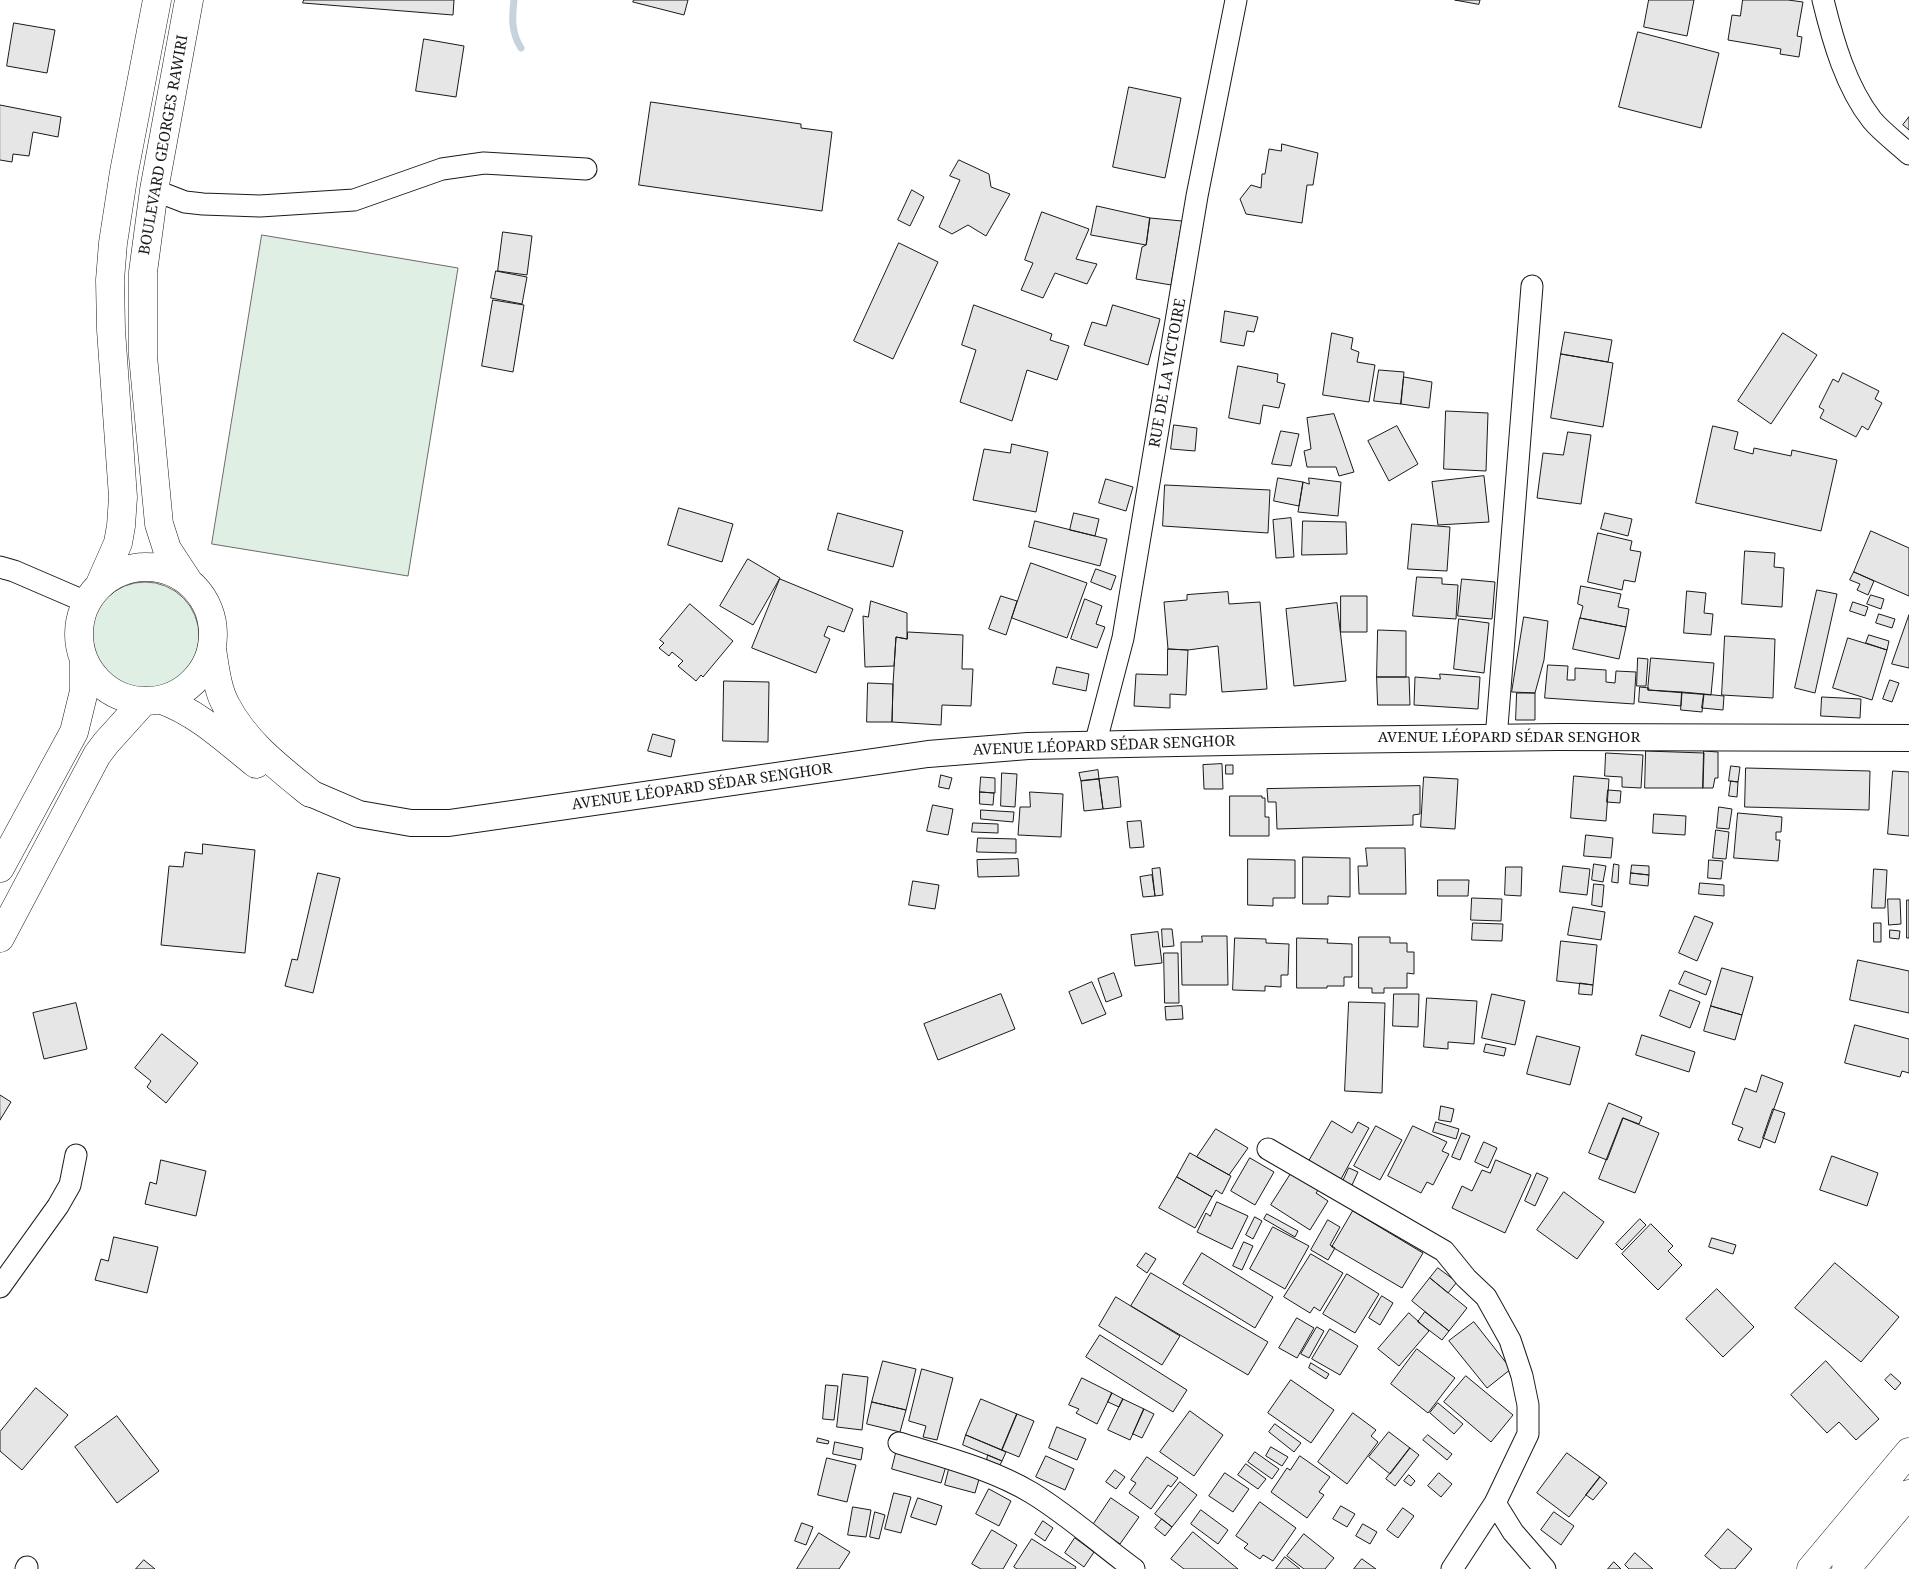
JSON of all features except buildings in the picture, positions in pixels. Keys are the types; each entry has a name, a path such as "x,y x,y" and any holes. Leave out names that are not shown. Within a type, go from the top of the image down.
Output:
{"main road":[{"path":"157,0 124,172 110,280 123,496 121,526 118,543 79,621 78,641 84,660 93,677 107,690 124,698 181,707 280,780 310,793"},
{"name":"BOULEVARD GEORGES RAWIRI","path":"188,581 167,549 158,524 143,356 142,311 143,272 154,190 189,0"},
{"path":"0,938 97,755 106,743 152,701 179,693 194,682 206,667 212,649 214,630 210,612 201,595 188,581 167,570 144,566 120,571 93,593"},
{"path":"212,649 225,704 234,718 269,760 310,793"},
{"path":"0,868 74,732 84,690 84,660"},
{"path":"1811,1569 1909,1452"},
{"path":"1846,1569 1909,1494"}],"street":[{"name":"RUE DE LA VICTOIRE","path":"1095,745 1123,638 1197,196 1236,0"},
{"path":"1823,0 1829,25 1857,98 1873,121 1909,154"},
{"path":"154,190 185,202 260,206 354,200 442,169 484,163 586,169"},
{"path":"1496,739 1532,286"},
{"path":"0,567 93,593"},
{"name":"AVENUE LÉOPARD SÉDAR SENGHOR","path":"310,793 359,814 411,823 449,822 928,754 999,748 1326,740 1558,737 1909,738"},
{"path":"1268,1149 1444,1250 1466,1278 1486,1297 1510,1340 1522,1376 1528,1404 1528,1434 1495,1503 1452,1569"},
{"path":"0,1286 44,1228 58,1206 70,1185 76,1155"},
{"path":"899,1443 969,1465 1031,1492 1134,1569"},
{"path":"1495,1503 1513,1532 1545,1569"}],"green space":[{"path":"262,235 458,268 408,576 212,544"},
{"path":"145,582 166,586 183,598 195,615 199,636 195,657 183,674 166,686 145,690 124,686 107,674 95,657 91,636 95,615 107,598 124,586"}],"waterway":[{"path":"514,0 513,25 515,36 521,48"}]}
